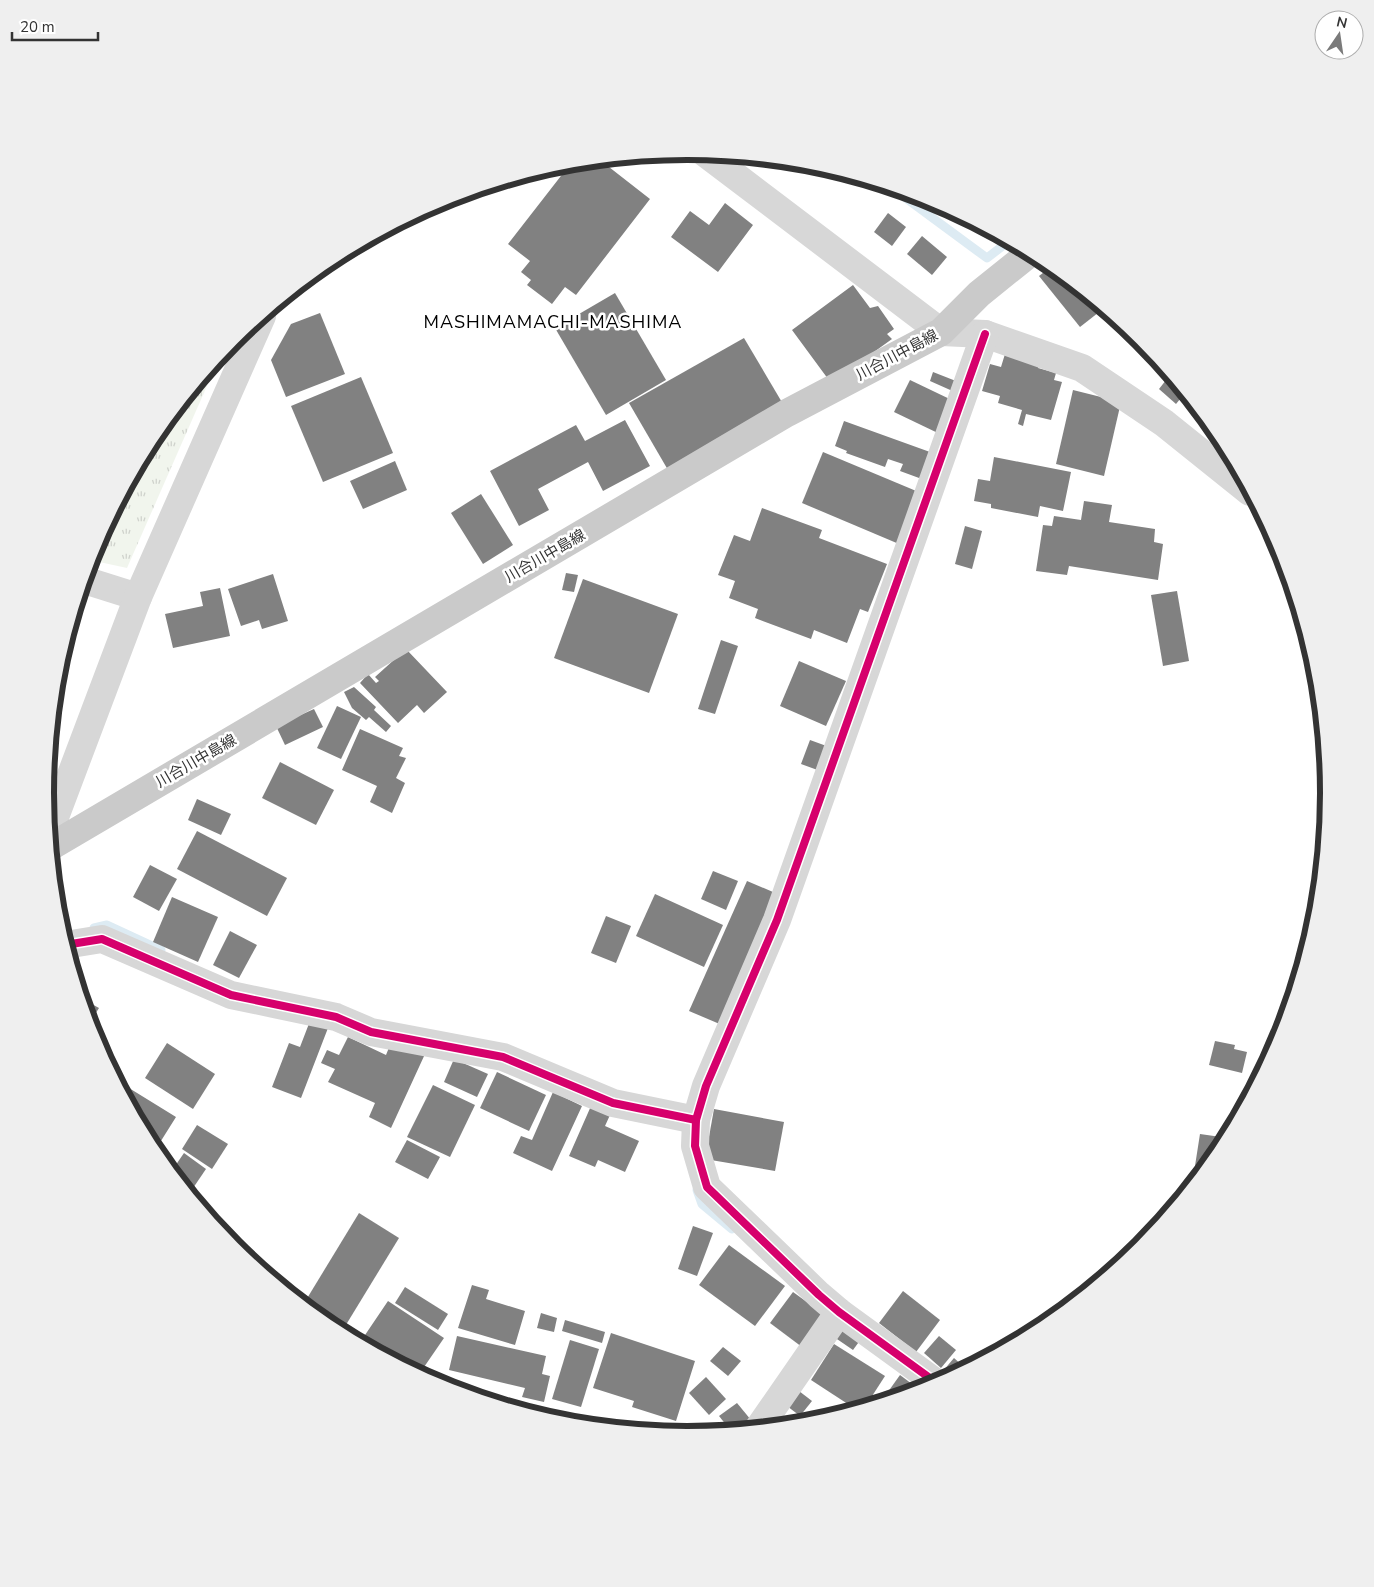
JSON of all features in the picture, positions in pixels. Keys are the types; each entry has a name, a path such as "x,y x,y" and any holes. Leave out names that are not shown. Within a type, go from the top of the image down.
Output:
{"main road":[{"name":"川合川中島線","path":"56,844 787,414 941,332 979,294 1024,258"}],"street":[{"path":"716,161 941,332 985,334 1082,368 1164,423 1238,482"},
{"path":"55,818 138,597 256,330"},
{"path":"930,1378 839,1312 819,1295 708,1187 695,1146 696,1120 706,1086 777,920 985,334"},
{"path":"90,582 138,597"},
{"path":"72,944 102,939 231,995 336,1017 371,1032 503,1057 613,1103 696,1120"},
{"path":"762,1422 839,1312"}],"green space":[{"path":"212,375 127,568 98,562 119,513 160,442"}],"building":[{"path":"607,166 650,199 576,295 565,287 552,304 527,285 531,280 521,272 530,261 508,244 564,172"},
{"path":"725,203 753,225 718,272 671,237 690,211 709,225"},
{"path":"888,213 906,227 892,246 874,232"},
{"path":"922,236 947,257 932,275 907,254"},
{"path":"1045,271 1099,312 1080,327 1039,276"},
{"path":"853,285 870,308 878,306 894,329 887,334 892,339 831,383 792,330"},
{"path":"615,293 666,380 606,415 555,328"},
{"path":"320,313 345,374 286,397 271,360 291,324"},
{"path":"744,338 783,404 668,470 629,403"},
{"path":"1005,354 1040,364 1038,368 1056,373 1054,380 1062,382 1051,420 1026,414 1023,426 1018,424 1022,410 998,403 1000,396 982,391 990,364 1001,367"},
{"path":"933,372 961,383 957,393 930,381"},
{"path":"361,377 393,453 323,482 291,406"},
{"path":"910,380 958,403 942,435 894,412"},
{"path":"1166,380 1181,398 1176,404 1159,389"},
{"path":"1073,390 1121,402 1104,476 1056,464"},
{"path":"625,420 650,466 603,491 588,462 538,489 549,510 519,526 490,471 576,425 585,441"},
{"path":"844,421 930,452 930,482 900,471 903,464 888,459 885,467 846,453 847,451 835,446"},
{"path":"823,452 921,493 899,544 802,503"},
{"path":"994,457 1071,472 1063,511 1040,506 1038,517 991,508 991,504 974,501 978,479 990,481"},
{"path":"395,461 407,490 363,509 350,481"},
{"path":"481,494 513,545 483,564 451,513"},
{"path":"1084,501 1112,505 1109,522 1155,529 1154,542 1163,544 1158,580 1069,566 1067,575 1036,571 1043,525 1052,526 1054,516 1081,520"},
{"path":"762,508 822,530 819,538 887,564 868,612 860,609 847,643 814,630 811,639 755,618 758,609 729,598 735,581 718,575 734,535 750,541"},
{"path":"965,526 982,531 972,569 955,564"},
{"path":"566,573 578,575 574,592 562,590"},
{"path":"273,574 288,621 262,629 259,620 241,626 228,589"},
{"path":"583,579 678,614 649,693 554,658"},
{"path":"220,588 230,636 173,648 165,614 203,606 200,592"},
{"path":"1177,591 1189,661 1163,666 1151,595"},
{"path":"721,640 738,646 715,714 698,709"},
{"path":"406,649 447,692 424,713 417,705 398,723 360,683 368,674 376,683 379,681 375,677"},
{"path":"799,661 846,681 826,726 780,706"},
{"path":"354,687 376,707 374,710 391,726 386,732 369,717 366,720 352,708 344,692"},
{"path":"337,706 361,717 341,759 317,748"},
{"path":"314,709 323,727 285,745 276,726"},
{"path":"360,729 403,748 399,756 406,758 396,778 405,783 392,813 370,802 377,786 342,770"},
{"path":"810,740 832,748 823,772 801,764"},
{"path":"280,762 334,790 316,825 262,798"},
{"path":"197,799 231,814 221,835 188,820"},
{"path":"197,831 287,878 267,916 177,869"},
{"path":"150,865 177,879 159,911 133,897"},
{"path":"713,871 738,881 726,910 701,899"},
{"path":"747,881 780,895 722,1025 689,1011"},
{"path":"655,894 723,925 704,967 636,936"},
{"path":"172,897 218,917 198,962 153,942"},
{"path":"606,916 631,926 616,963 591,953"},
{"path":"230,931 257,945 239,978 213,965"},
{"path":"89,1003 99,1008 94,1016"},
{"path":"310,1021 328,1028 301,1098 272,1087 289,1043 300,1047"},
{"path":"348,1037 386,1055 392,1040 425,1054 391,1128 369,1117 375,1103 328,1082 335,1069 321,1063 327,1050 339,1055"},
{"path":"1215,1041 1235,1045 1234,1049 1247,1052 1242,1073 1209,1065"},
{"path":"167,1043 215,1074 193,1109 145,1078"},
{"path":"454,1059 488,1074 477,1097 444,1082"},
{"path":"497,1072 546,1095 529,1131 480,1108"},
{"path":"433,1085 475,1105 450,1157 407,1137"},
{"path":"126,1086 176,1117 159,1144"},
{"path":"553,1092 582,1106 552,1171 513,1153 521,1136 532,1140"},
{"path":"591,1106 610,1115 605,1126 639,1141 625,1172 598,1160 595,1167 569,1156"},
{"path":"714,1109 784,1122 775,1171 705,1159"},
{"path":"197,1125 228,1144 212,1169 182,1149"},
{"path":"1200,1134 1219,1137 1214,1145 1194,1172"},
{"path":"407,1140 440,1157 428,1179 395,1162"},
{"path":"184,1153 206,1169 193,1189 175,1166"},
{"path":"359,1213 399,1238 345,1326 306,1299"},
{"path":"693,1226 713,1233 697,1276 678,1269"},
{"path":"729,1245 785,1286 755,1326 699,1285"},
{"path":"472,1285 489,1290 486,1299 525,1311 515,1345 458,1328"},
{"path":"405,1287 448,1314 438,1330 395,1303"},
{"path":"903,1291 940,1320 916,1352 879,1323"},
{"path":"793,1292 825,1315 802,1347 770,1323"},
{"path":"388,1301 444,1338 423,1369 363,1338"},
{"path":"541,1313 557,1318 554,1332 537,1328"},
{"path":"565,1320 605,1332 602,1343 562,1331"},
{"path":"843,1326 861,1339 853,1350 834,1337"},
{"path":"611,1333 695,1361 676,1421 632,1407 634,1401 593,1388"},
{"path":"457,1336 546,1356 542,1374 550,1376 544,1402 522,1397 525,1388 449,1370"},
{"path":"939,1336 956,1350 941,1368 924,1353"},
{"path":"570,1340 599,1349 581,1407 552,1399"},
{"path":"834,1344 885,1376 870,1399 850,1405 811,1380"},
{"path":"723,1347 741,1361 728,1376 710,1361"},
{"path":"954,1358 961,1364 944,1372"},
{"path":"900,1375 913,1385 891,1393 886,1394"},
{"path":"706,1377 726,1399 709,1415 689,1393"},
{"path":"799,1391 812,1401 800,1416 787,1406"},
{"path":"737,1403 751,1420 747,1423 726,1425 719,1416"}],"waterway":[{"path":"909,201 987,258 1004,245"},
{"path":"94,928 107,925 161,950"},
{"path":"697,1190 702,1204 732,1229"}],"cycle path":[{"path":"930,1378 839,1312 819,1295 707,1187 695,1146 696,1120 706,1086 777,920 985,334"},
{"path":"72,944 102,939 231,995 336,1017 371,1032 503,1057 613,1103 696,1120"}],"district":[{"name":"MASHIMAMACHI-MASHIMA","path":"553,322"}]}
